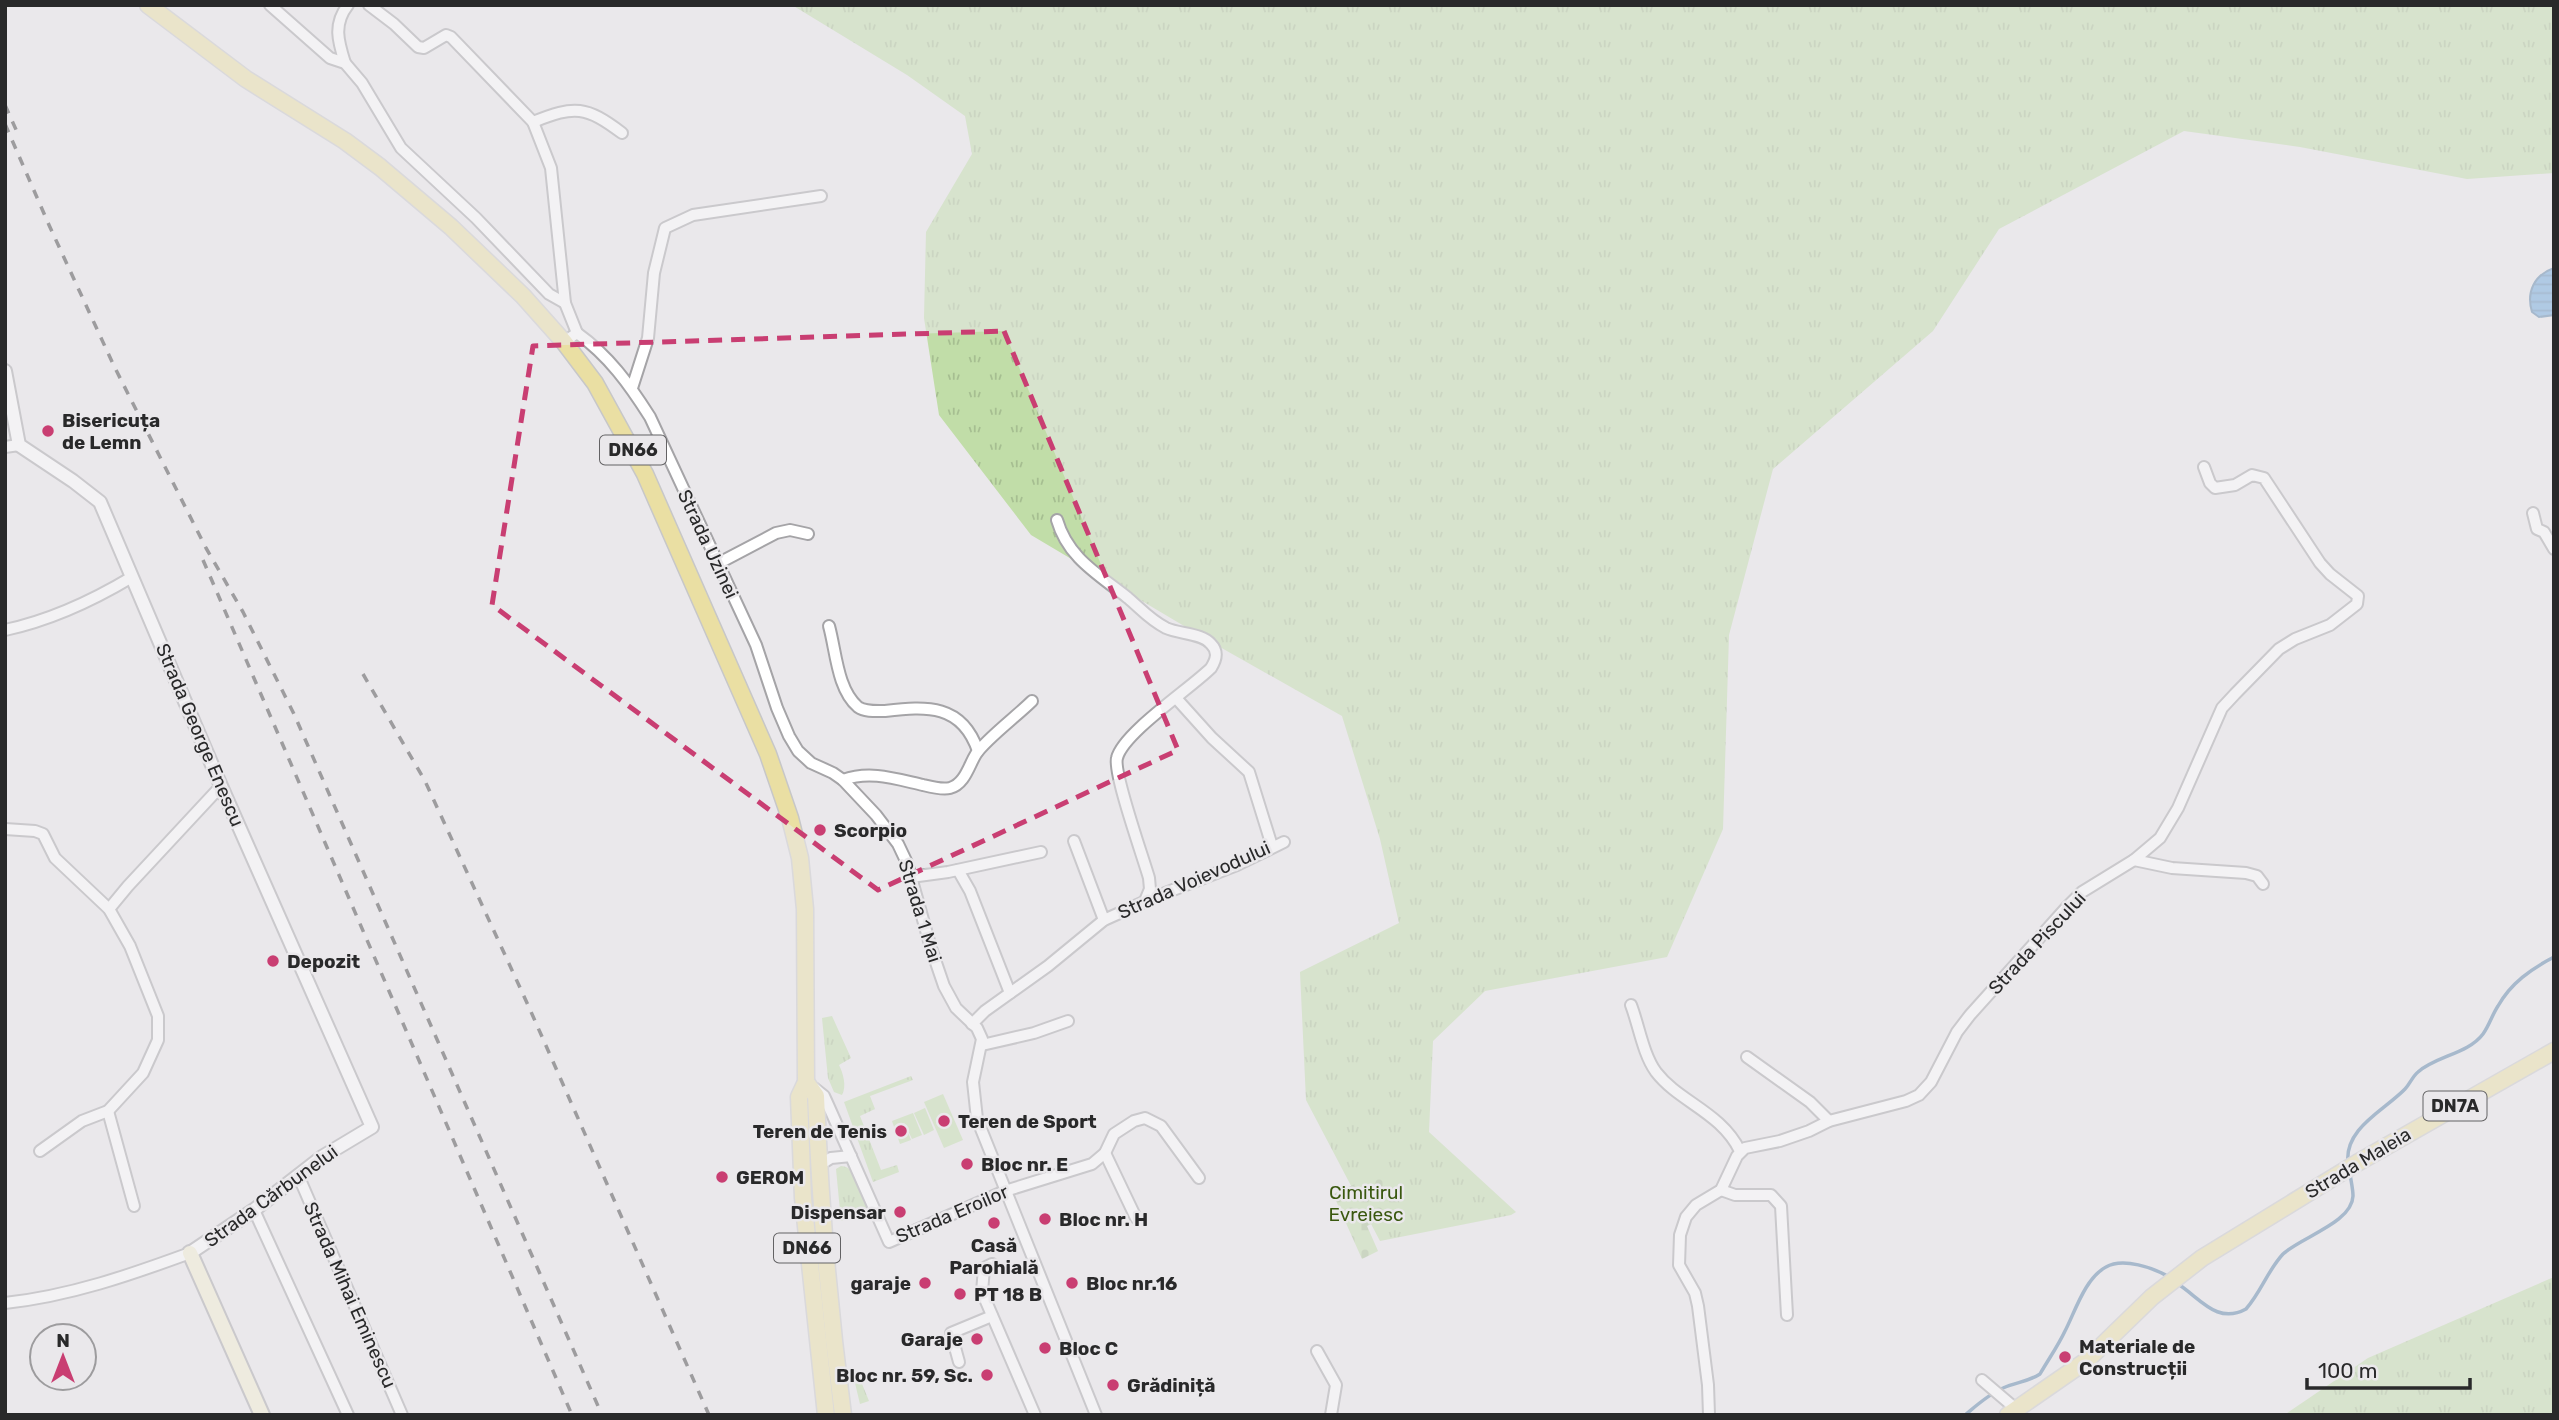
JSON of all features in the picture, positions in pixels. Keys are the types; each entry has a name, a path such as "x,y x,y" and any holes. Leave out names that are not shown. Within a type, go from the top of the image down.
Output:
{"main road":[{"name":"DN66","path":"148,5 246,79 345,141 380,167 487,261 571,338 632,448 768,754 797,847 803,881 806,1082 799,1097 803,1198 826,1415"},
{"name":"Strada Maleia","path":"2012,1412 2086,1361 2188,1268 2357,1163 2554,1051"},
{"name":"DN66","path":"806,1082 816,1096 818,1166 833,1341 843,1415"},
{"path":"190,1253 262,1415"}],"street":[{"path":"270,5 330,58 345,63"},
{"path":"282,15 291,5"},
{"path":"348,5 340,16 337,30 345,63 362,83 401,148 476,218 549,294 565,303"},
{"path":"369,5 418,47 424,48 446,35 451,37 533,122 551,168 571,338"},
{"path":"533,122 570,110 596,114 622,133"},
{"path":"632,388 649,338 654,273 665,228 693,215 821,196"},
{"name":"Strada Uzinei","path":"571,338 607,357 632,388 650,417 756,645 789,736 798,751 811,763 832,773"},
{"name":"Strada George Enescu","path":"5,371 12,446 73,481 100,502 221,786 372,1127"},
{"name":"Strada Piscului","path":"1740,1151 1780,1141 1829,1121 1919,1096 1931,1082 1957,1032 1970,1015 2066,908 2082,892 2150,848 2170,825 2222,708 2279,649 2295,639 2330,625 2357,604 2358,596 2330,574 2320,562 2264,478 2252,475 2235,485 2215,488 2210,483 2204,467"},
{"path":"2533,513 2537,529 2544,532 2554,549"},
{"path":"1057,520 1061,535 1089,570 1108,582 1151,620 1168,629 1206,639 1216,651 1216,660 1211,668 1127,741 1117,757 1119,779 1149,878 1150,889 1145,901"},
{"path":"719,563 776,533 790,530 808,534"},
{"path":"5,630 67,611 132,577"},
{"path":"829,626 845,688 858,707 879,711 929,708 940,710 958,720 967,729 978,751"},
{"path":"1176,698 1212,738 1249,772 1272,846"},
{"path":"843,780 880,775 937,788 949,788 958,784 978,751 1031,701"},
{"name":"Strada 1 Mai","path":"832,773 843,780 891,833 907,863 944,986 956,1008 979,1034 982,1045"},
{"path":"109,909 221,786"},
{"path":"5,829 43,834 55,858 109,909 130,946 158,1016 158,1040 143,1073 108,1111 82,1121 40,1151"},
{"path":"1074,841 1104,920"},
{"name":"Strada Voievodului","path":"972,1024 985,1011 1104,920 1237,865 1284,842"},
{"path":"911,877 1041,852"},
{"path":"2134,860 2172,868 2246,873 2257,876 2263,884"},
{"path":"958,870 970,891 1010,993"},
{"path":"1632,1005 1648,1057 1657,1072 1704,1109 1728,1132 1740,1151 1721,1190 1696,1205 1686,1217 1679,1251 1679,1265 1695,1293 1698,1306 1709,1415"},
{"path":"1068,1021 982,1045 974,1075 974,1107 1005,1191 1096,1415"},
{"path":"1747,1056 1810,1102 1829,1121"},
{"name":"Strada Eroilor","path":"806,1082 824,1096 889,1242 1005,1191 1092,1164 1105,1153 1114,1134 1134,1121 1145,1118 1161,1126 1199,1178"},
{"path":"108,1111 134,1206"},
{"name":"Strada Cărbunelui","path":"5,1303 48,1297 100,1285 190,1253 254,1210 298,1175 372,1127"},
{"path":"1105,1153 1136,1218"},
{"path":"818,1166 831,1158 851,1156"},
{"name":"Strada Mihai Eminescu","path":"298,1175 402,1415"},
{"path":"1721,1190 1735,1195 1771,1195 1781,1206 1787,1315"},
{"path":"254,1210 348,1415"},
{"path":"992,1264 984,1268 982,1292 1035,1415"},
{"path":"959,1362 951,1334 992,1316"},
{"path":"1317,1351 1336,1385 1331,1415"},
{"path":"1986,1384 2012,1412"}],"highlighted area":[{"path":"1004,331 1178,750 878,890 492,605 533,346"}],"green space":[{"path":"792,5 2554,5 2554,173 2467,179 2300,147 2184,131 1999,229 1933,331 1773,469 1729,635 1723,829 1667,957 1485,991 1433,1041 1429,1132 1516,1212 1380,1241 1306,1100 1300,972 1399,923 1380,839 1342,716 1031,535 939,415 924,318 926,232 972,154 965,116 907,75"},
{"path":"832,1016 851,1058 839,1065 844,1084 842,1095 834,1092 828,1078 822,1018"},
{"path":"911,1076 913,1080 870,1096 875,1109 860,1116 881,1170 897,1165 899,1172 873,1182 844,1102"},
{"name":"Teren de Sport","path":"943,1094 963,1140 944,1148 924,1102"},
{"path":"804,1100 809,1100 836,1415 831,1415 814,1261"},
{"name":"Teren de Tenis","path":"925,1108 934,1130 924,1135 914,1113"},
{"path":"913,1113 922,1135 912,1139 904,1122 911,1140 900,1144 892,1121"},
{"path":"841,1166 856,1176 869,1210 841,1221 836,1169"},
{"name":"Cimitirul Evreiesc","path":"1384,1171 1401,1210 1367,1226 1378,1251 1362,1259 1333,1194"},
{"path":"2554,1277 2554,1415 2284,1415 2368,1358"},
{"path":"860,1379 869,1401 860,1404 855,1383"}],"water":[{"path":"2554,268 2554,315 2539,317 2532,312 2531,291 2541,275"}],"waterway":[{"path":"2348,1163 2352,1140 2367,1121 2397,1097 2425,1067 2477,1041 2509,990 2554,957"},
{"path":"2178,1284 2218,1312 2236,1313 2246,1309 2283,1254 2344,1214 2353,1196 2350,1174"},
{"path":"1965,1415 1998,1390 2040,1374 2062,1337 2086,1287 2106,1267 2129,1263 2147,1267 2169,1277"}],"railway":[{"path":"5,105 18,134"},
{"path":"5,124 114,366 294,714 602,1415"},
{"path":"203,560 572,1415"},
{"path":"363,674 425,781 528,1005 709,1415"}],"place":[{"name":"Bisericuța de Lemn","path":"48,431"},
{"name":"Scorpio","path":"820,830"},
{"name":"Depozit","path":"273,961"},
{"name":"Teren de Sport","path":"944,1121"},
{"name":"Teren de Tenis","path":"901,1131"},
{"name":"Bloc nr. E","path":"967,1164"},
{"name":"GEROM","path":"722,1177"},
{"name":"Dispensar","path":"900,1212"},
{"name":"Bloc nr. H","path":"1045,1219"},
{"name":"Casă Parohială","path":"994,1223"},
{"name":"garaje","path":"925,1283"},
{"name":"Bloc nr.16","path":"1072,1283"},
{"name":"PT 18 B","path":"960,1294"},
{"name":"Garaje","path":"977,1339"},
{"name":"Bloc C","path":"1045,1348"},
{"name":"Materiale de Construcții","path":"2065,1357"},
{"name":"Bloc nr. 59, Sc.","path":"987,1375"},
{"name":"Grădiniță","path":"1113,1385"}]}
